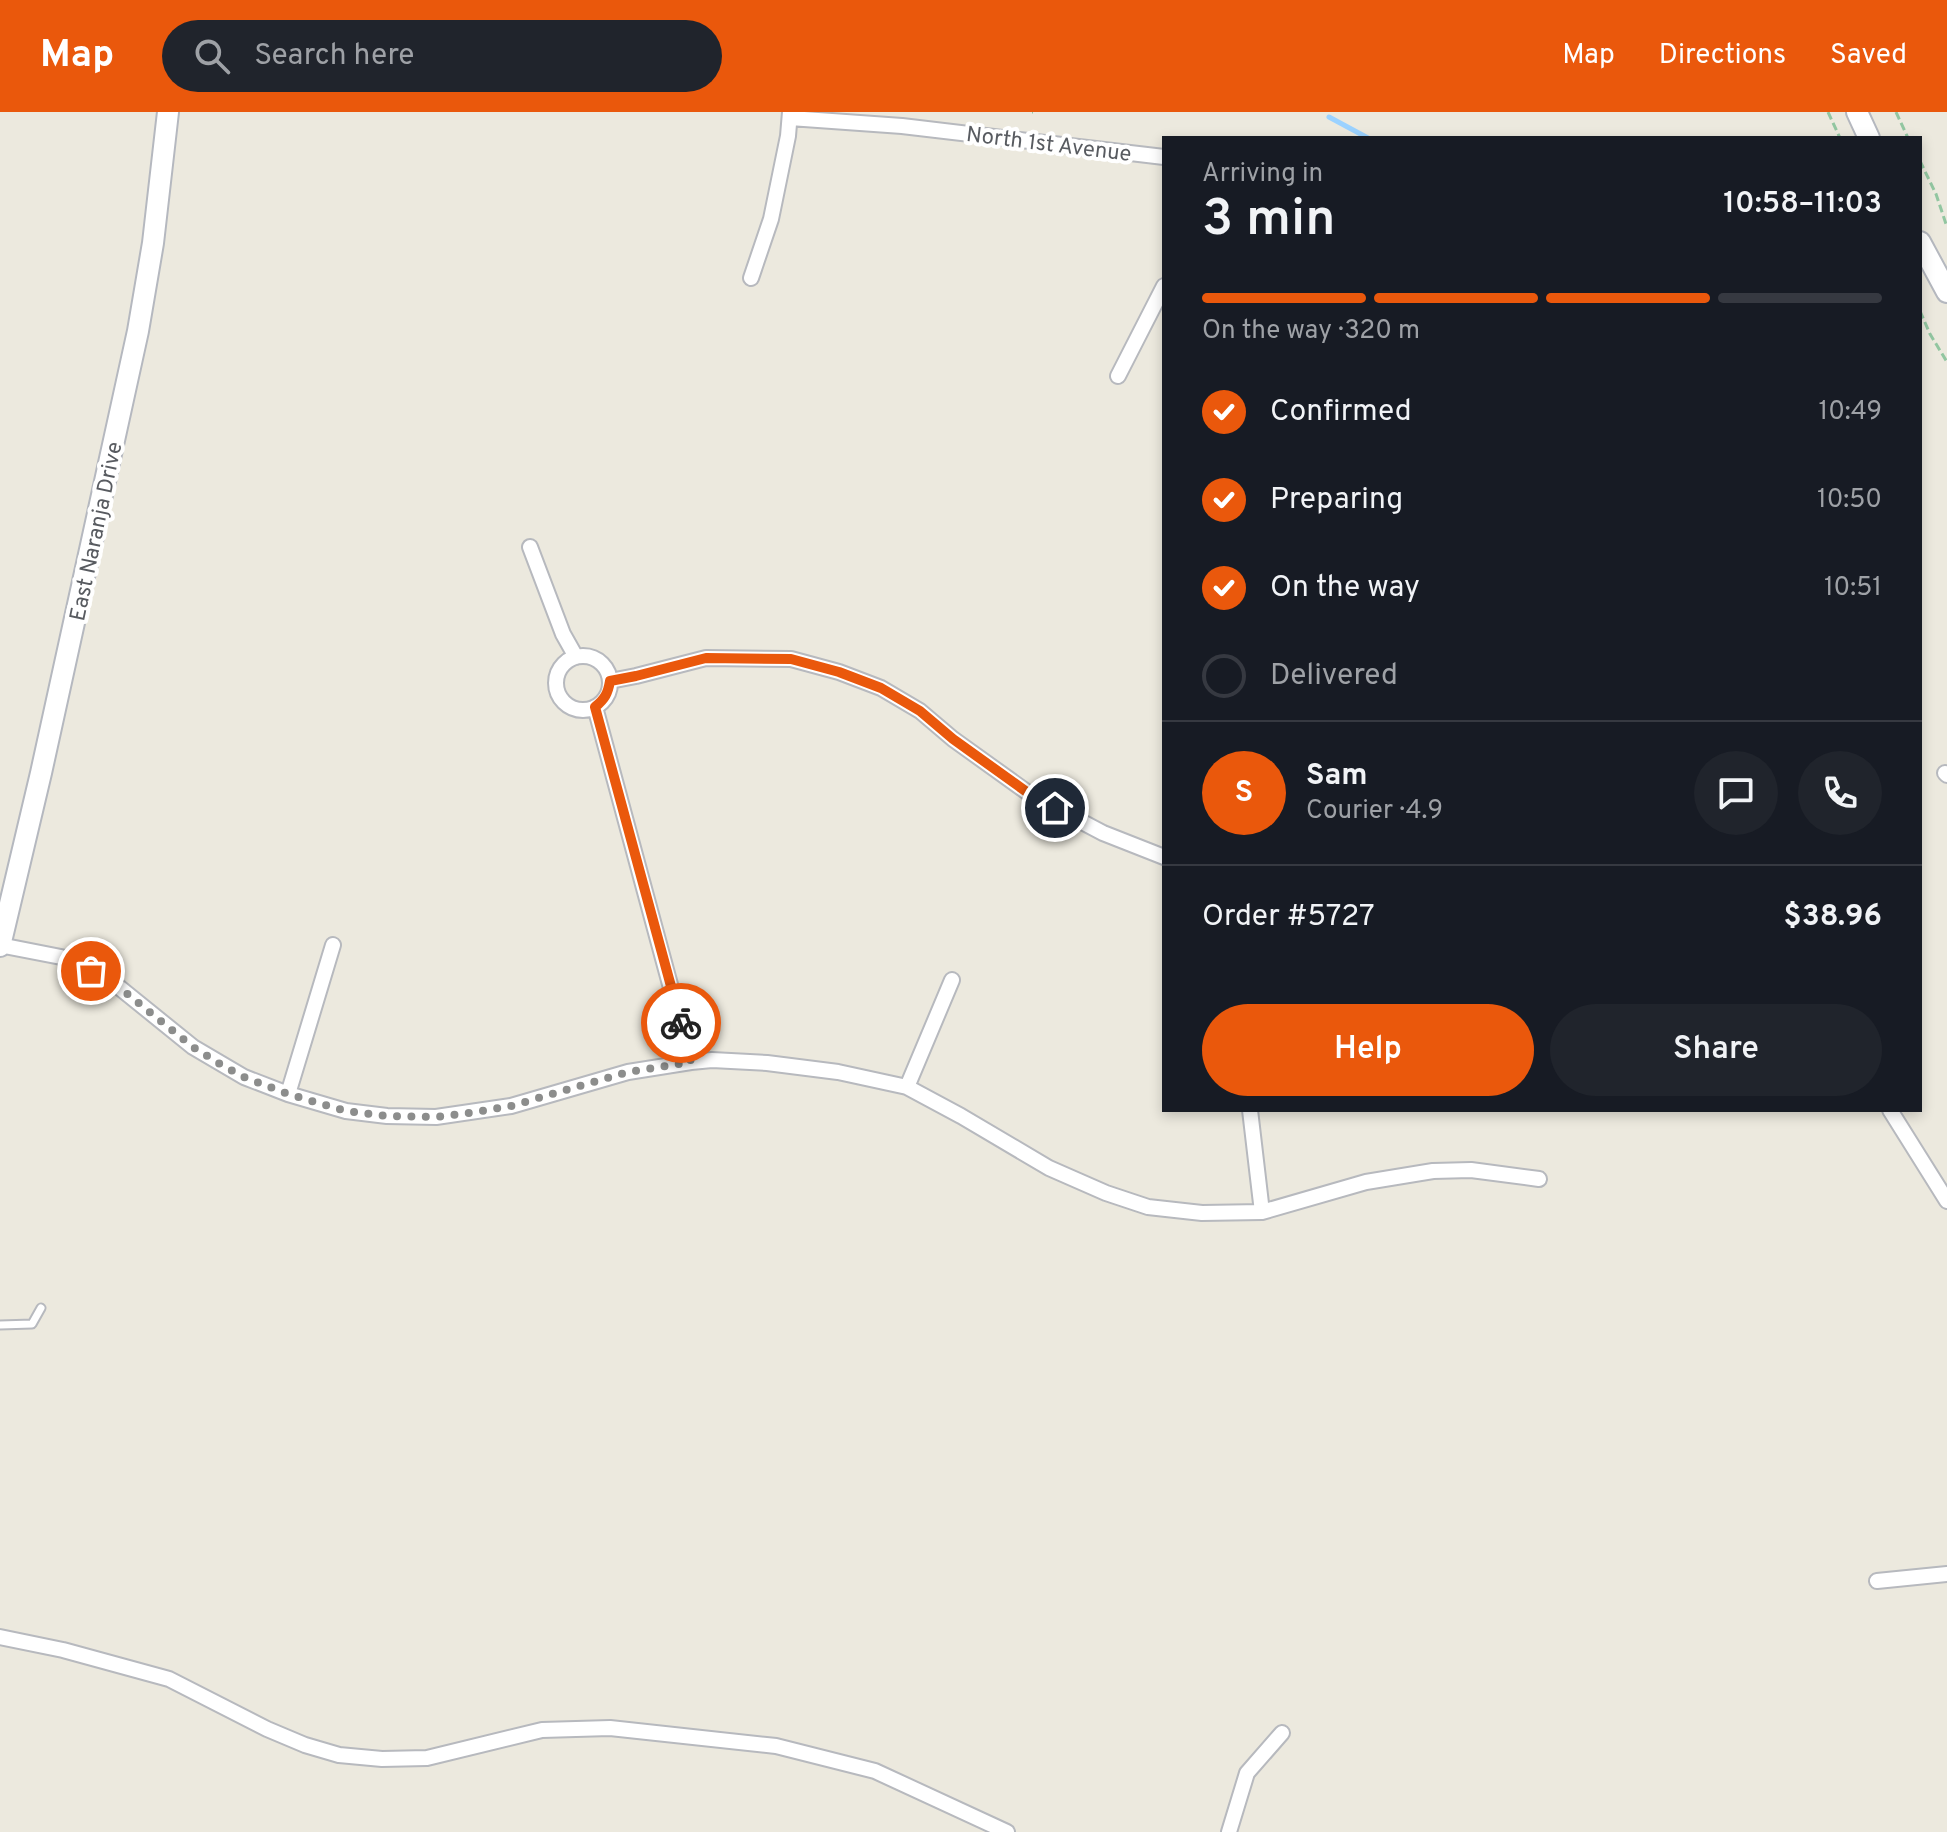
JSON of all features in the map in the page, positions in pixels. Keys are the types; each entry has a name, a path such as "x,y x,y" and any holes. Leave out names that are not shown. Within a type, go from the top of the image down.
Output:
{"street":[{"name":"East Naranja Drive","path":"0,946 45,759 138,331 153,243 168,112"},
{"path":"1857,112 1868,136"},
{"name":"North 1st Avenue","path":"751,278 771,219 790,115 1162,157"},
{"path":"1922,246 1947,292"},
{"path":"1118,376 1162,290"},
{"path":"530,547 563,634 576,657"},
{"path":"588,656 596,659 608,672 610,681 609,691 603,700 585,710 575,709 559,698 555,680 563,664 576,657 588,656"},
{"path":"610,681 706,658 791,659 839,672 881,688 920,711 953,739 1031,795 1103,833 1162,856"},
{"path":"595,707 691,1062"},
{"path":"288,1094 333,945"},
{"path":"0,946 61,957 91,971 120,988 193,1047 244,1077 346,1111 436,1117 511,1106 628,1072 712,1060 767,1063 838,1072 907,1087 1049,1168 1148,1207 1202,1213 1262,1212 1366,1182 1433,1171 1471,1170 1539,1179"},
{"path":"907,1087 952,980"},
{"path":"1250,1112 1262,1212"},
{"path":"1891,1112 1947,1201"},
{"path":"1877,1581 1947,1574"},
{"path":"0,1637 63,1650 169,1679 267,1729 339,1755 382,1759 427,1758 556,1729 610,1728 776,1746 875,1771 1007,1832"},
{"path":"1229,1832 1247,1773 1282,1733"}],"lane":[{"path":"0,1325 32,1324 41,1308"}],"path":[{"path":"1828,112 1839,136"},
{"path":"1896,112 1907,136"},
{"path":"1922,165 1947,227"},
{"path":"1922,316 1947,362"}],"waterway":[{"path":"1329,117 1364,136"}],"way so far":[{"path":"91,971 120,988 193,1047 244,1077 314,1103 387,1116 436,1117 511,1106 628,1072 691,1062 681,1023"}],"route":[{"path":"681,1023 595,707 609,691 610,681 706,658 791,659 839,672 881,688 920,711 953,739 1031,795 1055,808"}]}
